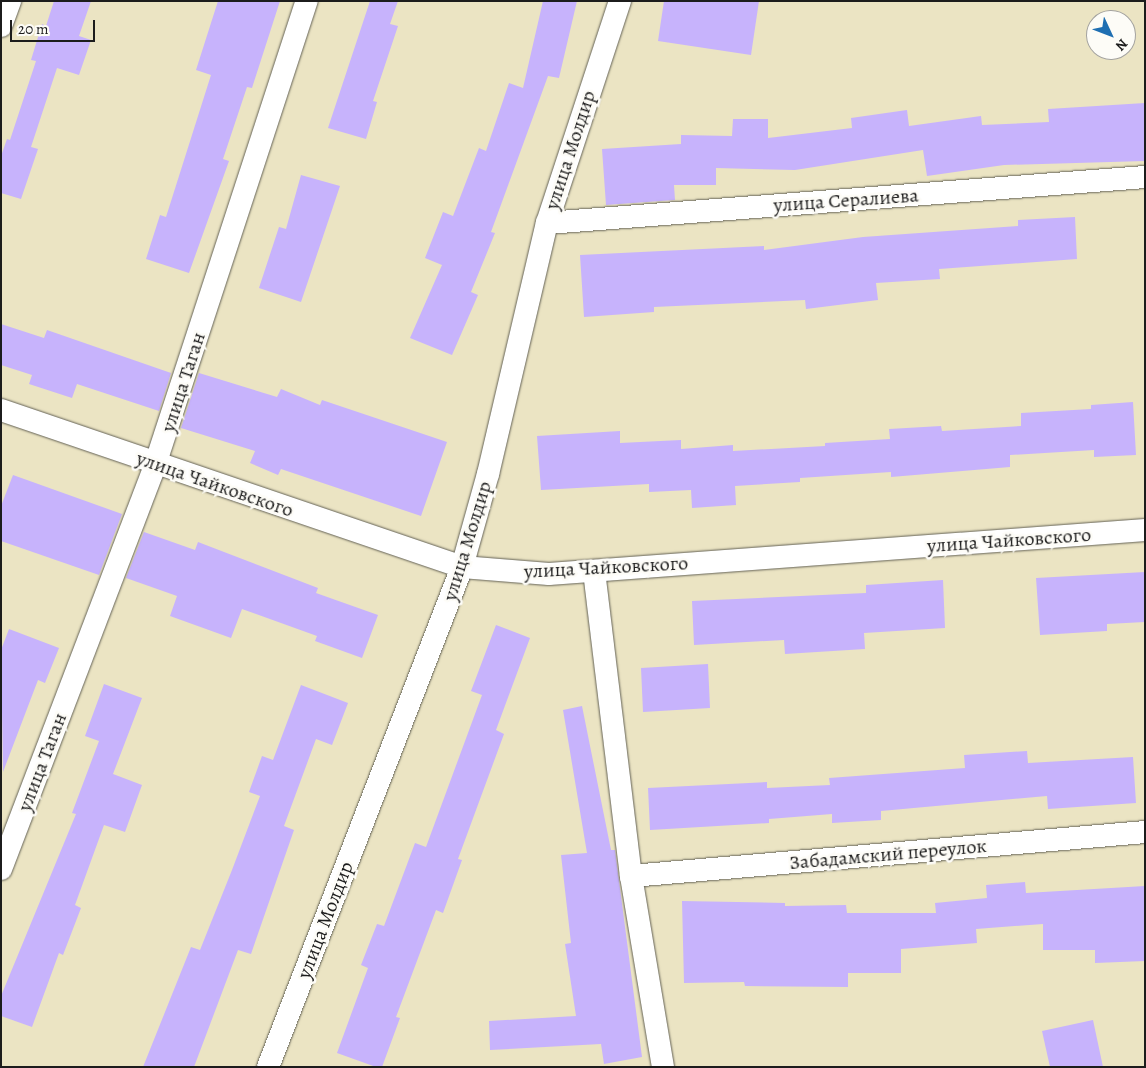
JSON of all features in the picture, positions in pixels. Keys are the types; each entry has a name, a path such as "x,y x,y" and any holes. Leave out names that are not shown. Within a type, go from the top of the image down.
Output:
{"street":[{"path":"1,26 10,1"},
{"name":"улица Таган","path":"1,869 156,464 307,1"},
{"name":"улица Молдир","path":"275,1065 462,567 488,474 547,223 620,1"},
{"name":"улица Сералиева","path":"547,223 1145,176"},
{"name":"улица Чайковского","path":"1,410 462,567 549,574 1145,530"},
{"path":"594,571 631,876 662,1067"},
{"name":"Забадамский переулок","path":"631,876 1145,832"}],"building":[{"path":"54,1 91,1 79,36 91,40 79,75 57,68 31,147 38,149 21,199 1,193 1,156 7,139 10,140 36,61 31,60 42,24 46,26"},
{"path":"218,1 280,1 252,88 247,87 223,159 229,161 189,273 146,259 160,215 166,217 211,75 196,70"},
{"path":"370,1 398,1 390,24 398,26 373,101 377,102 366,139 328,128"},
{"path":"543,1 577,1 559,78 548,76 491,232 495,233 471,292 478,295 452,355 410,338 442,265 425,258 443,212 453,216 479,148 486,151 509,83 523,88"},
{"path":"664,1 759,1 751,55 658,41"},
{"path":"1145,103 1145,161 1004,165 927,176 923,150 795,170 716,168 716,185 674,185 675,200 606,205 602,149 681,144 681,135 732,136 733,119 768,119 768,138 852,128 851,118 907,110 909,126 981,116 982,125 1049,122 1048,109"},
{"path":"301,175 340,186 301,302 259,288 279,227 286,229"},
{"path":"1075,217 1077,259 939,269 940,279 876,283 878,300 806,309 805,300 654,307 654,312 584,317 580,255 764,246 764,250 863,237 1018,226 1018,220"},
{"path":"1,324 44,338 47,330 171,373 159,411 77,384 72,398 29,384 32,375 1,365"},
{"path":"199,373 277,397 281,389 320,405 322,400 447,442 421,516 281,469 278,475 250,463 255,451 181,428"},
{"path":"1133,402 1136,455 1094,457 1094,450 1010,455 1010,467 891,477 891,472 800,478 800,482 735,486 736,505 692,508 691,490 649,492 649,484 541,490 537,436 620,431 620,443 681,440 681,449 733,445 733,451 825,446 825,443 890,439 889,429 941,426 942,431 1021,426 1021,413 1091,409 1091,405"},
{"path":"13,475 122,514 99,575 1,541 1,506"},
{"path":"144,532 195,550 198,542 318,588 316,593 378,615 362,658 315,641 317,636 242,609 231,638 170,616 177,596 126,578"},
{"path":"1145,572 1145,622 1107,624 1107,631 1040,635 1036,578"},
{"path":"943,580 945,628 864,633 865,649 785,654 784,640 694,645 692,601 866,593 866,585"},
{"path":"496,625 530,638 496,730 504,734 458,859 462,860 443,913 436,910 396,1017 400,1018 382,1067 376,1067 337,1053 368,968 361,965 377,924 384,926 415,843 426,847 482,695 471,691"},
{"path":"9,629 59,648 45,683 38,680 3,772 1,650"},
{"path":"708,664 710,708 643,712 641,668"},
{"path":"104,684 142,698 113,774 142,785 125,832 104,825 75,905 81,908 63,955 59,953 32,1027 1,1016 1,996 76,814 72,813 99,741 85,736"},
{"path":"301,685 348,703 332,745 316,739 284,826 294,830 251,954 238,950 194,1067 143,1067 191,947 200,950 232,870 260,796 249,792 262,756 273,760"},
{"path":"582,706 611,850 615,850 642,1057 604,1064 601,1044 490,1050 489,1021 576,1016 565,944 571,943 561,855 587,853 563,710"},
{"path":"1027,751 1028,763 1133,757 1136,803 1048,809 1047,796 881,811 881,820 832,823 832,814 769,819 769,823 650,830 648,788 767,782 767,788 830,785 829,778 965,768 964,755"},
{"path":"1025,882 1026,893 1145,886 1145,961 1095,963 1095,950 1043,950 1043,924 976,929 977,943 901,949 901,973 848,973 848,987 745,986 744,982 684,983 682,901 785,903 785,906 846,905 847,913 936,913 935,903 987,898 986,885"},
{"path":"1093,1020 1103,1067 1050,1067 1042,1031"}]}
